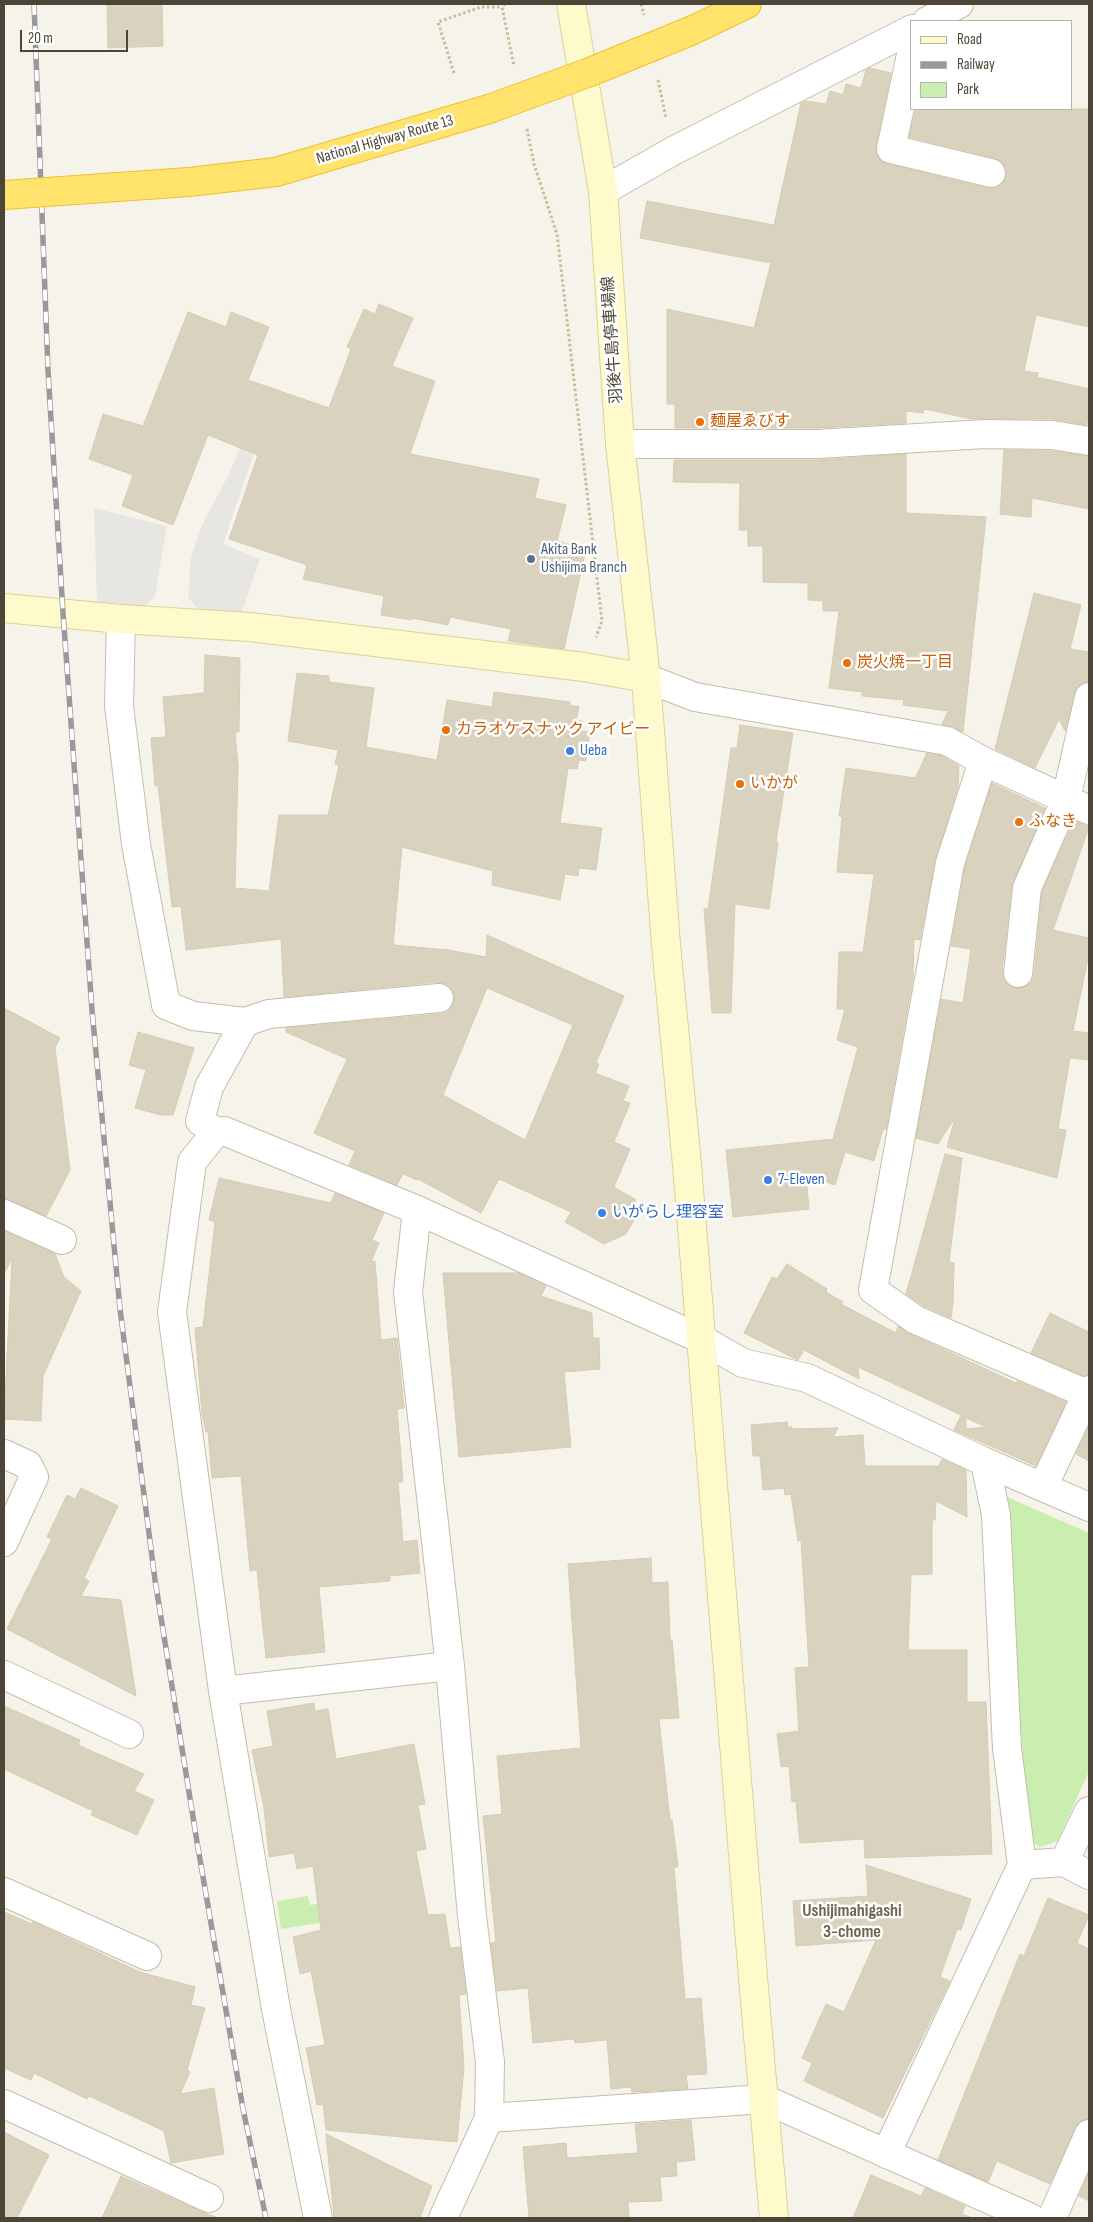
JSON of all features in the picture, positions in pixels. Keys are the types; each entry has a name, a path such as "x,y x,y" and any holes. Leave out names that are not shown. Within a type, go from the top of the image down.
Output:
{"highway":[{"name":"National Highway Route 13","path":"4,195 189,182 276,172 489,110 590,72 692,30 747,4"}],"street":[{"name":"羽後牛島停車場線","path":"571,4 603,190 620,444 646,678 666,945 701,1339 774,2218"},
{"path":"929,20 959,4"},
{"path":"603,190 673,151 910,30"},
{"path":"910,59 891,149 990,173"},
{"path":"620,444 817,444 985,434 1052,435 1089,441"},
{"path":"4,608 121,619 250,627 584,667 646,678 695,697 947,741 983,761 1077,804"},
{"path":"121,619 121,716 136,844 166,1004 193,1016 245,1022 269,1014 439,998"},
{"path":"1018,973 1027,888 1077,804 1089,697"},
{"path":"983,761 950,864 873,1290 916,1320 1088,1392 1043,1487"},
{"path":"245,1022 210,1087 200,1121 216,1132 224,1131 417,1210 701,1339 743,1362 807,1378 984,1462 1089,1507"},
{"path":"216,1132 192,1162 172,1312 223,1692 276,2009 318,2218"},
{"path":"417,1210 408,1292 450,1666 472,1916 490,2062 489,2118 442,2218"},
{"path":"4,1214 62,1240"},
{"path":"4,1454 28,1465 34,1477 4,1542"},
{"path":"886,2154 1022,1865 1007,1748 996,1515 984,1462"},
{"path":"223,1692 450,1666"},
{"path":"4,1675 129,1734"},
{"path":"1064,1862 1089,1811"},
{"path":"1022,1865 1064,1862 1089,1875"},
{"path":"4,1892 147,1956"},
{"path":"489,2118 764,2099 1031,2218"},
{"path":"4,2104 209,2198"},
{"path":"1052,2218 1089,2134"}],"path":[{"path":"454,73 438,22 481,7 503,5 509,42"},
{"path":"534,164 557,234 602,621 584,667"}],"green space":[{"path":"1005,1496 1089,1533 1089,1771 1058,1841 1040,1847 1030,1841 1011,1610"},
{"path":"308,1896 310,1905 361,1896 364,1916 281,1929 277,1901"}],"shaded area":[{"path":"264,392 274,395 223,544 260,559 240,617 204,616 188,597 191,557 202,525 230,472"},
{"path":"94,508 167,526 155,597 138,612 97,604"}],"building":[{"path":"107,4 162,4 163,46 108,48"},
{"path":"870,68 891,73 876,146 876,153 880,160 887,164 987,188 996,188 1003,183 1006,169 1002,162 995,158 909,137 916,110 1089,109 1089,327 1036,315 1024,371 1038,373 1037,377 1089,389 1087,425 1052,419 972,419 924,409 923,413 906,411 906,423 817,428 675,428 675,404 667,404 667,309 754,328 771,263 640,238 647,201 774,225 801,103 806,101 826,104 830,91 843,95 846,84 861,88 866,70"},
{"path":"379,304 413,318 392,366 435,381 410,454 539,479 535,498 566,505 557,541 586,549 564,649 508,641 511,629 450,617 448,625 412,618 412,620 381,615 384,596 303,579 307,565 229,539 258,455 208,435 173,525 122,506 133,475 89,459 103,414 143,426 188,312 226,327 231,312 269,327 248,380 329,408 351,349 347,347 364,309 375,314"},
{"path":"1004,450 1051,451 1089,456 1089,509 1032,498 1031,517 1000,514"},
{"path":"906,454 906,513 986,517 963,732 942,724 948,711 903,705 904,700 862,696 862,692 829,688 839,611 823,611 823,601 808,600 808,583 763,582 763,546 748,546 748,530 739,530 740,483 673,482 674,460 817,460"},
{"path":"1034,593 1081,605 1070,649 1089,652 1089,682 1077,687 1065,731 1059,719 1035,768 995,749"},
{"path":"205,655 240,658 239,732 235,732 238,766 235,888 269,891 279,815 328,815 339,765 335,764 338,750 288,741 297,673 329,676 329,682 374,688 366,747 437,760 447,700 492,707 494,692 570,702 569,705 579,707 576,720 583,721 582,731 590,732 586,761 579,760 577,769 568,768 560,823 602,828 596,870 579,868 578,876 565,874 560,900 492,885 493,871 402,847 393,945 448,950 486,957 487,935 624,996 596,1063 599,1064 595,1073 629,1086 623,1101 630,1103 614,1142 630,1149 614,1187 636,1200 632,1207 639,1211 626,1234 604,1244 565,1222 571,1212 499,1179 481,1213 418,1179 403,1174 397,1185 349,1165 355,1151 314,1133 347,1059 286,1032 286,1028 440,1014 448,1011 453,1005 454,996 452,989 446,984 438,982 284,997 281,939 186,950 181,906 172,907 158,785 155,786 151,738 166,737 163,697 204,693","holes":["487,988 573,1025 525,1140 443,1095"]},
{"path":"740,725 793,733 776,842 778,842 769,909 735,904 731,1013 712,1013 704,909 708,909 731,748 737,748"},
{"path":"927,753 942,756 959,766 958,787 935,860 920,940 914,939 913,978 886,1130 883,1129 874,1161 845,1152 835,1185 806,1175 809,1209 733,1217 726,1150 833,1139 858,1047 837,1040 845,1009 837,1009 839,952 863,952 874,874 837,872 842,817 839,816 846,768 915,778"},
{"path":"992,783 1045,808 1012,886 1002,971 1004,980 1009,986 1016,988 1024,987 1031,982 1034,975 1042,892 1074,820 1089,827 1053,930 1089,938 1089,953 1073,1031 1089,1033 1089,1060 1070,1058 1058,1129 1066,1130 1057,1178 947,1147 954,1122 952,1122 938,1144 916,1138 941,999 963,1003 971,949 951,946 965,867"},
{"path":"4,1008 60,1038 55,1048 70,1170 46,1216 4,1199"},
{"path":"138,1032 194,1048 173,1115 161,1115 135,1108 146,1070 129,1065"},
{"path":"945,1154 962,1158 949,1262 954,1263 951,1318 924,1306 906,1294"},
{"path":"219,1178 331,1203 335,1193 384,1213 372,1240 379,1243 371,1262 375,1261 381,1340 397,1338 404,1408 397,1409 403,1482 398,1482 403,1542 417,1540 420,1573 390,1576 390,1581 319,1587 325,1652 266,1658 257,1570 250,1571 241,1476 212,1478 208,1432 206,1432 202,1414 195,1328 203,1327 215,1222 209,1220"},
{"path":"4,1231 55,1254 64,1277 81,1291 43,1376 41,1421 4,1419 12,1258 4,1274"},
{"path":"787,1264 827,1289 826,1292 843,1302 841,1304 896,1333 898,1326 910,1334 1016,1383 1017,1381 1066,1402 1036,1466 954,1430 961,1415 858,1367 859,1379 804,1350 798,1360 744,1333 772,1277 777,1279","holes":["966,1418 986,1427 966,1429"]},
{"path":"443,1273 519,1273 546,1286 541,1296 592,1313 593,1338 599,1338 600,1369 564,1372 571,1447 459,1457"},
{"path":"1050,1313 1089,1332 1089,1375 1084,1376 1031,1353"},
{"path":"787,1422 788,1427 792,1427 792,1429 838,1428 833,1437 863,1435 865,1466 937,1466 937,1469 942,1459 966,1470 967,1517 936,1501 935,1520 932,1520 932,1574 911,1575 908,1650 967,1650 967,1702 986,1702 992,1854 865,1858 864,1839 800,1843 796,1801 792,1802 789,1766 781,1767 777,1734 799,1731 795,1668 809,1667 801,1540 798,1541 791,1494 785,1495 784,1488 763,1490 760,1456 753,1456 751,1425"},
{"path":"1089,1426 1089,1461 1076,1454"},
{"path":"81,1488 118,1506 84,1578 89,1581 81,1596 121,1600 136,1696 7,1629 52,1539 47,1537 67,1495 75,1499"},
{"path":"651,1558 652,1583 668,1582 670,1640 672,1640 679,1718 659,1719 670,1820 672,1820 678,1867 674,1867 685,1999 701,1998 707,2074 686,2075 688,2089 632,2092 631,2087 611,2089 607,2040 575,2043 574,2039 533,2043 528,1988 497,1991 491,1943 496,1942 483,1816 502,1814 497,1756 581,1748 568,1564"},
{"path":"314,1703 315,1711 328,1709 336,1759 414,1744 425,1804 418,1805 426,1849 416,1851 428,1915 445,1914 450,1948 460,1947 466,1994 459,1995 464,2067 457,2142 326,2130 323,2104 317,2105 306,2048 325,2045 311,1971 300,1974 293,1937 321,1930 313,1866 297,1869 294,1853 269,1857 264,1808 252,1750 273,1746 267,1711"},
{"path":"4,1706 80,1740 78,1745 144,1774 134,1791 154,1800 137,1835 91,1815 93,1811 4,1769"},
{"path":"866,1865 971,1899 961,1930 957,1929 940,1977 950,1981 883,2118 804,2081 812,2063 802,2058 826,2004 844,2012 876,1940 796,1946 793,1901 868,1896"},
{"path":"1048,1898 1089,1915 1077,1943 1089,1949 1089,2119 1080,2121 1075,2128 1050,2184 997,2161 988,2182 938,2160 1020,1954 1024,1956"},
{"path":"4,1912 32,1924 33,1922 140,1972 195,1987 191,2005 205,2008 187,2070 190,2072 180,2094 214,2088 224,2154 171,2163 164,2131 89,2096 87,2099 34,2073 31,2080 4,2068"},
{"path":"691,2120 695,2160 676,2162 677,2176 660,2177 662,2201 628,2202 629,2218 529,2218 523,2147 566,2143 567,2158 638,2153 635,2124"},
{"path":"4,2132 49,2155 17,2218 4,2218"},
{"path":"326,2134 432,2186 420,2218 334,2218"},
{"path":"1089,2172 1089,2201 1079,2196"},
{"path":"871,2175 921,2196 925,2188 965,2206 962,2214 972,2218 853,2218"},
{"path":"121,2176 202,2212 219,2218 102,2218"}],"railway":[{"path":"34,4 48,371 63,613 92,1010 120,1309 155,1580 197,1842 243,2109 266,2218"}],"place":[{"name":"麺屋ゑびす","path":"700,422"},
{"name":"Akita Bank Ushijima Branch","path":"531,559"},
{"name":"炭火焼一丁目","path":"847,663"},
{"name":"カラオケスナック アイビー","path":"446,730"},
{"name":"Ueba","path":"570,751"},
{"name":"いかが","path":"740,784"},
{"name":"ふなき","path":"1019,822"},
{"name":"7-Eleven","path":"768,1180"},
{"name":"いがらし理容室","path":"602,1213"}],"district":[{"name":"Ushijimahigashi 3-chome","path":"852,1921"}]}
